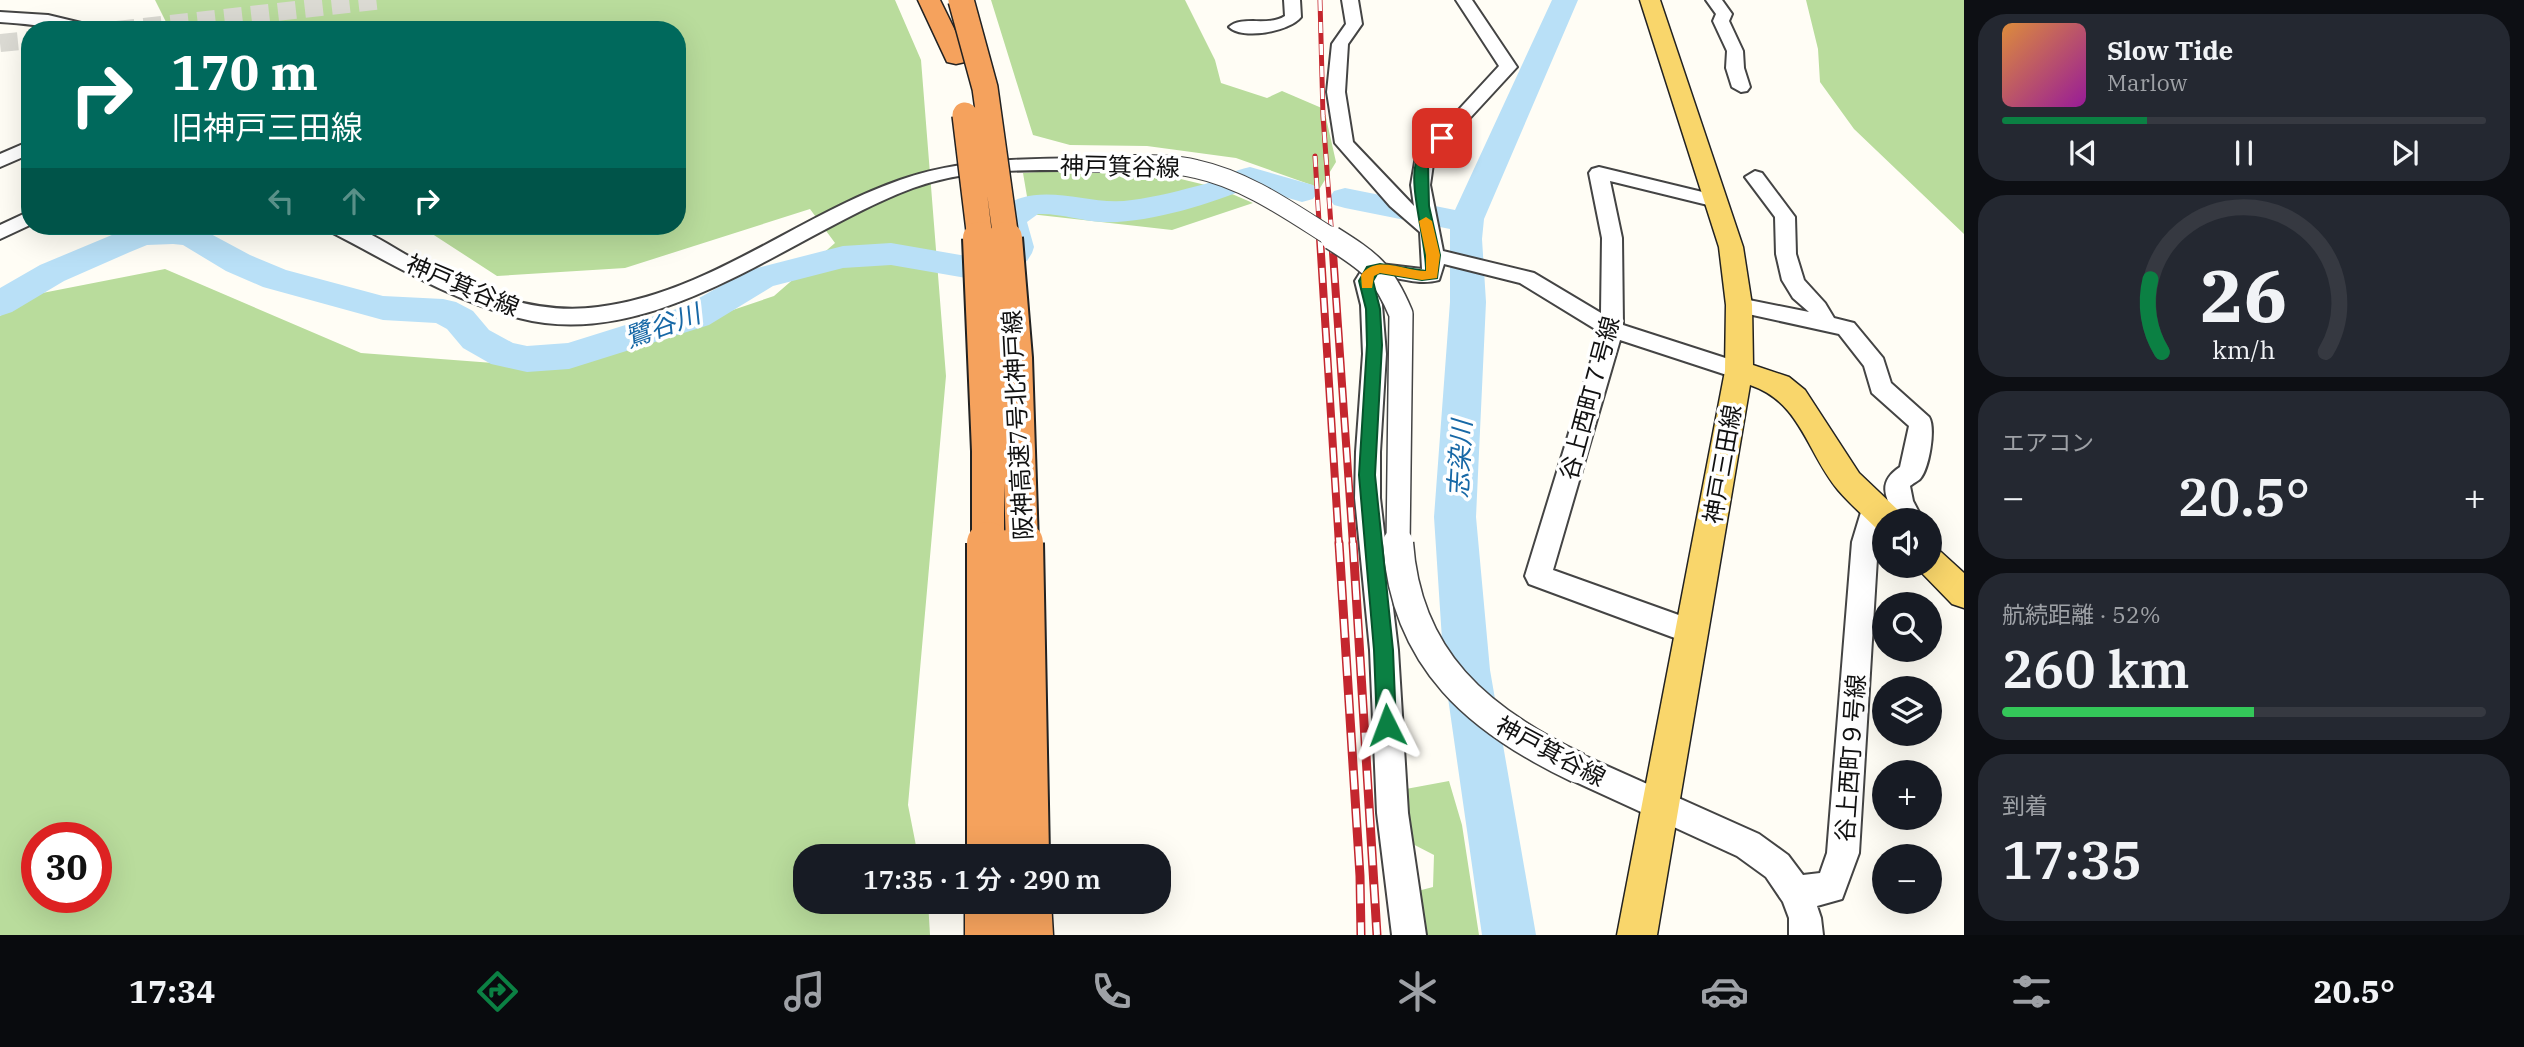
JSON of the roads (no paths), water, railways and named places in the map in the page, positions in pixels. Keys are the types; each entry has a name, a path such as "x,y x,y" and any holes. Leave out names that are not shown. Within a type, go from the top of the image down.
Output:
{"highway":[{"path":"929,0 956,57"},
{"name":"阪神高速7号北神戸線","path":"940,0 956,57 979,227 988,451 988,844"},
{"name":"阪神高速7号北神戸線","path":"961,0 985,88 1005,222 1015,345 1028,844"},
{"path":"988,914 989,935"},
{"path":"1028,914 1029,935"}],"main road":[{"name":"神戸三田線","path":"1637,935 1739,371 1739,304 1735,266 1650,0"},
{"path":"1739,371 1779,384 1796,397 1842,472 1876,508"},
{"path":"1942,573 1964,594"}],"street":[{"path":"1237,27 1267,27 1287,23 1293,18 1292,0"},
{"path":"1350,0 1354,24 1340,44 1336,92 1344,143 1418,215 1439,256 1431,275 1380,268 1371,270 1366,281 1373,309 1374,345 1367,475 1388,645 1389,775 1399,879 1409,935"},
{"path":"1418,215 1422,163 1425,156 1508,67 1464,0"},
{"path":"1714,0 1724,14 1721,21 1733,44 1735,68 1741,87"},
{"path":"0,17 56,21"},
{"path":"0,161 21,151"},
{"name":"神戸箕谷線","path":"353,235 498,304 546,316 579,317 632,309 671,298 708,282 859,204 909,183 989,167 1121,164 1183,166 1231,180 1309,222 1361,255 1384,277 1397,299 1402,325 1398,534 1404,590 1415,622 1443,671 1477,709 1520,738 1577,768 1748,845 1777,866 1795,892 1805,918 1806,935"},
{"name":"谷上西町７号線","path":"1692,632 1538,576 1612,329 1612,238 1599,173 1716,201"},
{"path":"1755,177 1785,217 1783,244 1797,289 1823,313 1824,323"},
{"path":"0,233 21,222"},
{"path":"1439,256 1516,274 1538,284 1612,329 1739,371"},
{"path":"1739,304 1846,327 1875,364 1881,387 1922,423 1911,473 1897,482 1904,508"},
{"name":"谷上西町９号線","path":"1795,892 1831,888 1843,853 1865,542 1872,529"},
{"path":"1388,645 1415,622"}],"waterway":[{"name":"志染川","path":"1468,219 1565,0"},
{"name":"鷺谷川","path":"191,235 238,263 275,279 383,308 443,311 460,320 476,339 504,355 527,359 569,356 696,316 761,278 843,257 891,254 972,268 999,263 1015,253 1017,247 1010,227 1012,218 1020,210 1039,204 1099,212 1132,211 1215,191 1250,177 1302,192"},
{"name":"鷺谷川","path":"1345,198 1416,210 1460,221 1468,219"},
{"name":"志染川","path":"1468,219 1465,239 1468,302 1455,517 1467,670 1509,935"},
{"name":"鷺谷川","path":"0,304 52,273 143,235"}],"tunnel":[{"path":"197,21 383,0"},
{"path":"0,43 21,41"}],"railway":[{"path":"1320,0 1323,116 1332,239"},
{"path":"1315,156 1320,239"},
{"path":"1320,238 1339,545"},
{"path":"1332,238 1353,545"},
{"path":"1339,543 1360,876 1361,935"},
{"path":"1353,543 1377,935"}]}
